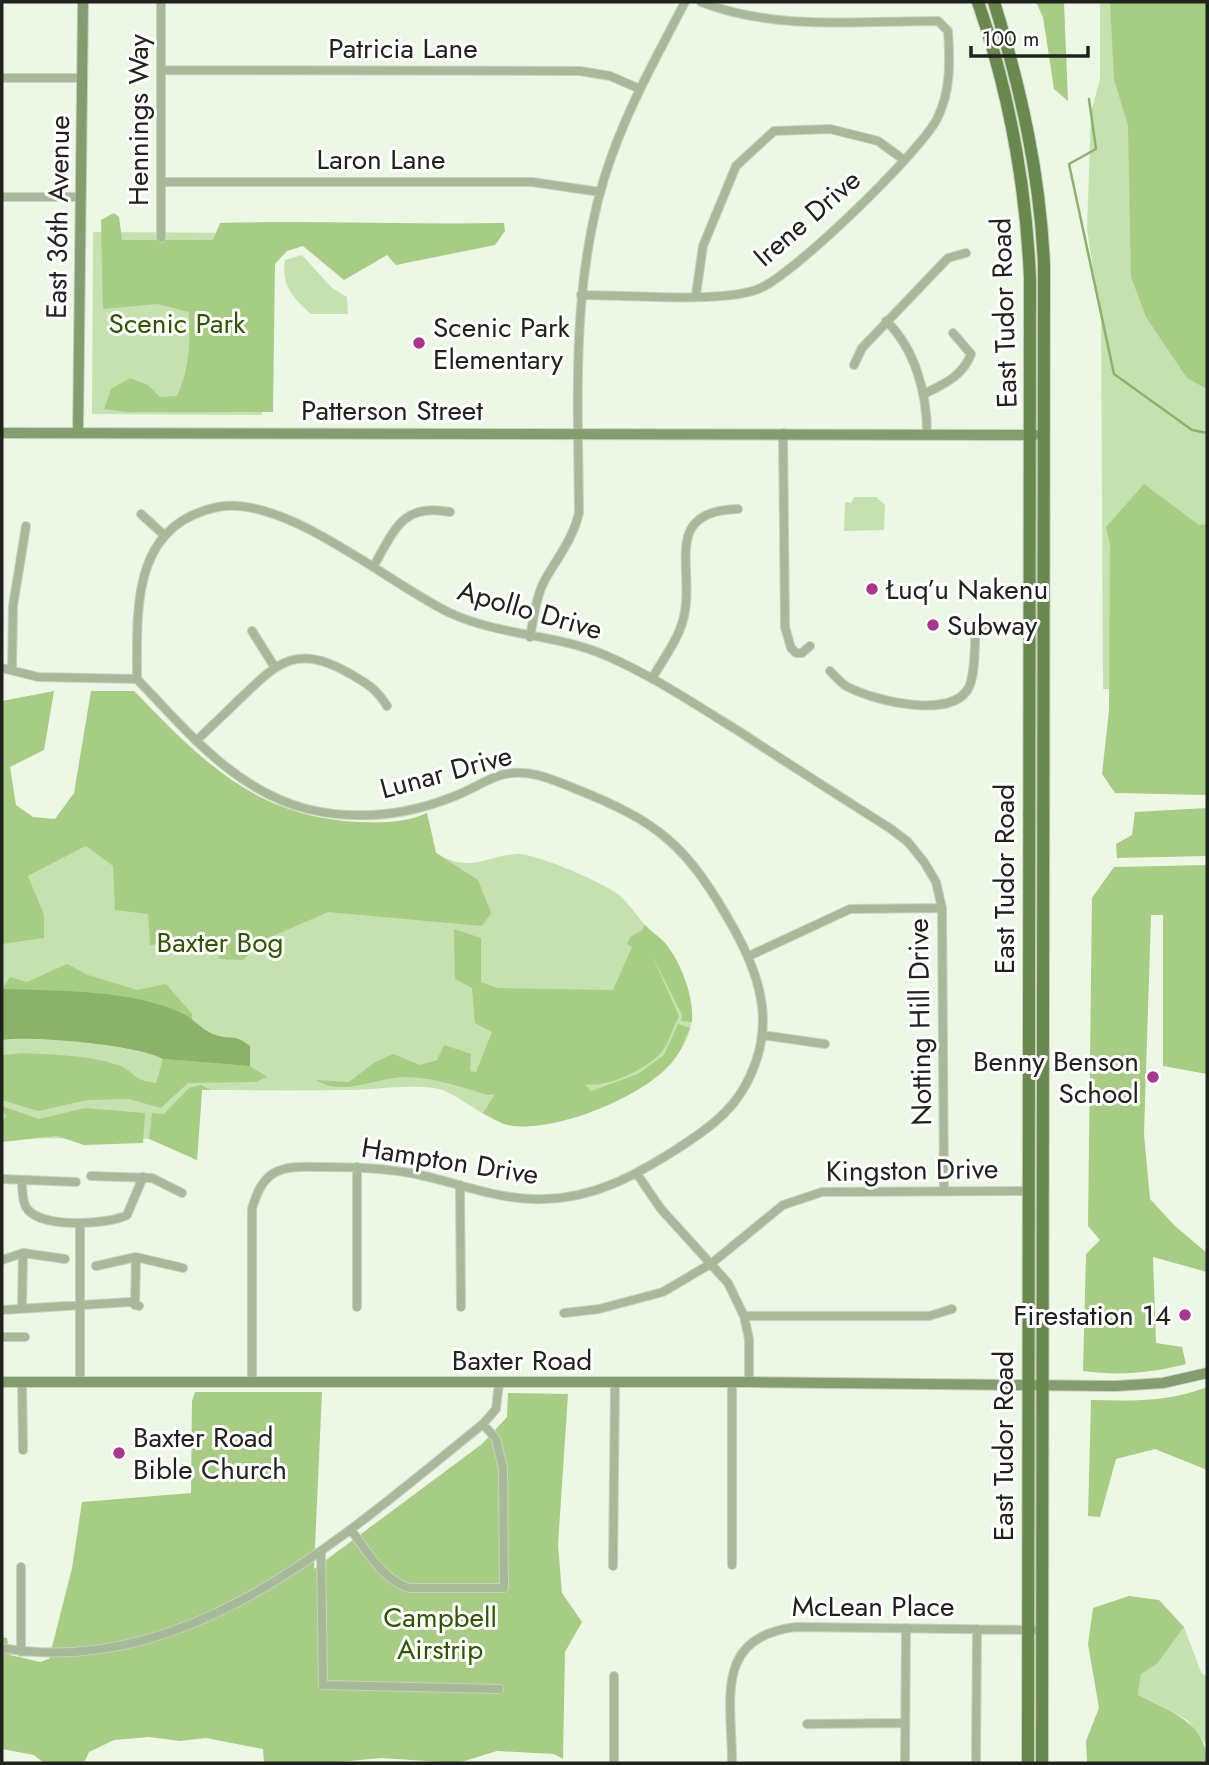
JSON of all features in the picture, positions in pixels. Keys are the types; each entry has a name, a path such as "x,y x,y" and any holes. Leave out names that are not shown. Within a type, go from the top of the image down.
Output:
{"main road":[{"name":"East Tudor Road","path":"978,2 1001,75 1024,191 1038,435 1042,626 1042,1763"},
{"name":"East Tudor Road","path":"994,2 1016,73 1037,172 1044,265 1028,626 1028,1763"}],"street":[{"name":"East 36th Avenue","path":"78,433 82,2"},
{"name":"Hennings Way","path":"160,2 161,237"},
{"path":"530,637 546,578 575,528 579,513 581,295 600,192 611,157 640,89 685,2"},
{"name":"Irene Drive","path":"581,295 740,294 775,281 805,258 927,136 945,100 950,53 945,24 938,21 772,20 724,11 701,2"},
{"name":"Patricia Lane","path":"162,70 580,71 610,76 640,89"},
{"path":"2,78 83,78"},
{"path":"696,295 703,246 736,166 774,131 831,129 878,141 904,160"},
{"name":"Laron Lane","path":"161,182 532,182 600,192"},
{"path":"2,197 81,197"},
{"path":"854,365 862,348 948,258 966,253"},
{"path":"886,321 906,344 924,394 927,433"},
{"path":"924,394 947,383 966,367 971,354 953,333"},
{"name":"Patterson Street","path":"2,433 1038,435"},
{"path":"783,433 785,627 791,648 796,653 802,653 810,646"},
{"name":"Apollo Drive","path":"164,535 181,522 218,507 260,509 279,514 450,613 530,637 603,654 653,677 891,829"},
{"path":"373,567 397,526 409,514 431,509 450,512"},
{"path":"653,677 683,621 689,535 699,517 708,511 738,509"},
{"path":"2,668 66,679 137,679 138,595 142,576 164,535 141,514"},
{"path":"12,670 13,606 26,526"},
{"path":"830,671 846,686 893,702 932,706 957,701 969,687 976,627 1042,626"},
{"path":"252,631 274,666"},
{"path":"196,741 274,666 309,658 327,661 375,688 387,706"},
{"name":"Lunar Drive","path":"137,679 196,741 247,783 303,808 332,814 373,815 411,810 461,794 504,774 542,775 621,806 674,842 704,878 749,956 760,984 762,1035"},
{"name":"Notting Hill Drive","path":"891,829 908,842 936,882 945,925 944,1189"},
{"path":"749,956 850,909 942,908"},
{"path":"762,1035 825,1044"},
{"name":"Hampton Drive","path":"252,1382 252,1209 259,1189 270,1175 280,1170 358,1167 410,1173 497,1196 549,1199 607,1188 637,1174 702,1133 725,1114 745,1087 762,1035"},
{"path":"357,1307 358,1167"},
{"path":"637,1174 661,1209 728,1283 744,1316 749,1339 749,1382"},
{"path":"91,1177 152,1178 182,1193"},
{"path":"22,1180 25,1206 32,1214 80,1223 106,1223 127,1215 143,1177"},
{"path":"2,1179 76,1182"},
{"path":"460,1185 461,1307"},
{"name":"Kingston Drive","path":"564,1313 611,1307 663,1292 712,1263 783,1205 802,1197 822,1192 944,1189 1042,1191"},
{"path":"80,1223 80,1382"},
{"path":"22,1307 23,1253"},
{"path":"2,1260 23,1253 65,1259"},
{"path":"2,1310 130,1302 137,1306 136,1257"},
{"path":"96,1266 136,1257 183,1269"},
{"path":"744,1316 929,1316 952,1309"},
{"path":"2,1338 25,1337"},
{"name":"Baxter Road","path":"2,1382 749,1382 1042,1386 1147,1385 1207,1373"},
{"path":"22,1382 23,1450"},
{"path":"732,1382 732,1565"},
{"path":"2,1648 54,1654 119,1648 215,1615 321,1553 484,1424 496,1409 499,1383"},
{"path":"613,1566 614,1383"},
{"path":"351,1530 388,1578 397,1584 409,1588 504,1588 503,1468 496,1439 484,1424"},
{"path":"321,1553 323,1685 499,1689"},
{"path":"21,1567 21,1652"},
{"path":"905,1763 906,1628"},
{"path":"976,1763 977,1629"},
{"name":"McLean Place","path":"733,1763 732,1679 743,1650 755,1638 772,1630 1042,1630"},
{"path":"614,1675 614,1763"},
{"path":"807,1724 904,1723"}],"green space":[{"path":"1036,2 1064,2 1068,101 1054,89 1043,17"},
{"path":"1100,2 1207,2 1207,690 1103,689 1101,321 1087,229 1091,112 1100,79"},
{"path":"1110,2 1207,2 1207,389 1187,378 1146,317 1131,277 1128,126 1114,79"},
{"name":"Scenic Park","path":"114,213 119,217 122,240 213,240 220,223 504,223 505,231 495,245 396,265 387,255 344,280 303,246 287,251 275,264 273,412 127,412 104,409 111,389 130,378 148,385 160,397 177,396 188,355 189,312 158,304 103,309 101,220"},
{"name":"Scenic Park","path":"93,232 263,233 262,415 92,414"},
{"path":"302,255 332,288 347,297 348,314 311,314 294,296 285,277 285,260"},
{"path":"1144,484 1199,525 1207,524 1207,795 1115,793 1102,774 1109,711 1110,544 1106,527"},
{"path":"854,497 876,497 885,505 884,530 844,531 845,502 851,503"},
{"path":"54,691 44,750 10,767 16,805 33,817 55,819 74,793 91,691 134,691 208,762 260,797 322,818 359,822 402,821 427,813 436,853 478,880 491,913 482,926 328,912 264,940 243,960 218,959 220,954 202,940 150,945 148,914 115,910 113,866 86,846 28,876 44,915 44,938 2,944 2,701"},
{"name":"Baxter Bog","path":"91,691 134,691 183,740 233,781 260,797 290,809 322,818 359,822 402,821 427,813 436,853 448,859 468,863 505,855 526,855 600,883 623,899 669,948 687,985 692,1014 687,1038 674,1060 630,1094 602,1107 548,1123 525,1126 500,1122 455,1096 434,1088 202,1090 197,1160 152,1139 2,1138 2,756 11,879 30,882 28,876 82,848"},
{"path":"1207,808 1207,856 1117,858 1116,844 1132,835 1135,812"},
{"path":"1207,865 1207,1074 1163,1066 1163,915 1151,915 1144,1134 1150,1199 1175,1226 1207,1253 1207,1272 1153,1257 1156,1343 1182,1347 1186,1364 1135,1373 1083,1371 1086,1254 1100,1240 1088,1226 1092,898 1114,867"},
{"path":"645,925 669,948 680,967 691,1001 692,1022 681,1021 682,1015 651,953 679,1016 668,1042 659,1055 634,1072 613,1081 585,1084 591,1091 638,1074 664,1055 678,1024 690,1028 673,1061 660,1074 622,1099 553,1123 513,1126 483,1113 495,1094 488,1095 448,1083 407,1077 337,1087 316,1080 349,1082 375,1062 393,1054 420,1065 437,1060 444,1045 471,1054 470,1071 476,1072 492,1032 475,1023 472,988 455,979 454,929 481,938 481,982 497,988 613,990 632,947 627,944 630,937 641,931"},
{"path":"67,964 88,975 137,990 166,984 192,1014 192,1020 184,1014 2,989 10,977 27,982"},
{"path":"24,1053 95,1059 124,1067 141,1080 156,1083 163,1059 250,1066 267,1077 256,1082 188,1083 161,1108 129,1099 87,1100 38,1111 2,1100 2,1055"},
{"path":"201,1085 211,1090 202,1090 197,1160 149,1139 152,1113 164,1114 189,1088"},
{"path":"2,1106 39,1119 85,1108 145,1113 143,1143 84,1145 57,1136 2,1142 2,1120 7,1116 2,1111"},
{"path":"1207,1387 1207,1470 1155,1449 1116,1459 1100,1517 1088,1516 1091,1400 1165,1398"},
{"name":"Campbell Airstrip","path":"195,1392 322,1392 314,1569 482,1444 507,1417 508,1393 568,1394 558,1545 562,1593 582,1622 565,1652 563,1759 554,1754 497,1751 458,1763 381,1758 329,1763 264,1763 263,1749 206,1738 180,1741 149,1737 114,1740 89,1752 84,1763 44,1763 34,1755 2,1749 2,1637 7,1638 10,1655 40,1662 49,1659 72,1568 82,1502 191,1493 192,1401"},
{"path":"1129,1596 1159,1600 1184,1627 1157,1664 1141,1674 1138,1695 1173,1713 1193,1728 1201,1737 1207,1763 1087,1763 1086,1741 1099,1708 1088,1644 1093,1608"},
{"path":"1184,1627 1201,1672 1207,1677 1207,1745 1187,1720 1138,1695 1141,1674 1157,1664"}],"shaded area":[{"name":"Baxter Bog","path":"2,989 94,993 163,1006 184,1014 212,1033 236,1038 250,1046 250,1066 163,1059 132,1049 84,1042 2,1040"}],"waterway":[{"path":"1089,99 1096,149 1069,164 1114,374 1192,430 1207,433"}],"place":[{"name":"Scenic Park Elementary","path":"419,343"},
{"name":"Łuq’u Nakenu","path":"872,589"},
{"name":"Subway","path":"933,625"},
{"name":"Benny Benson School","path":"1153,1077"},
{"name":"Firestation 14","path":"1185,1315"},
{"name":"Baxter Road Bible Church","path":"119,1453"}]}
